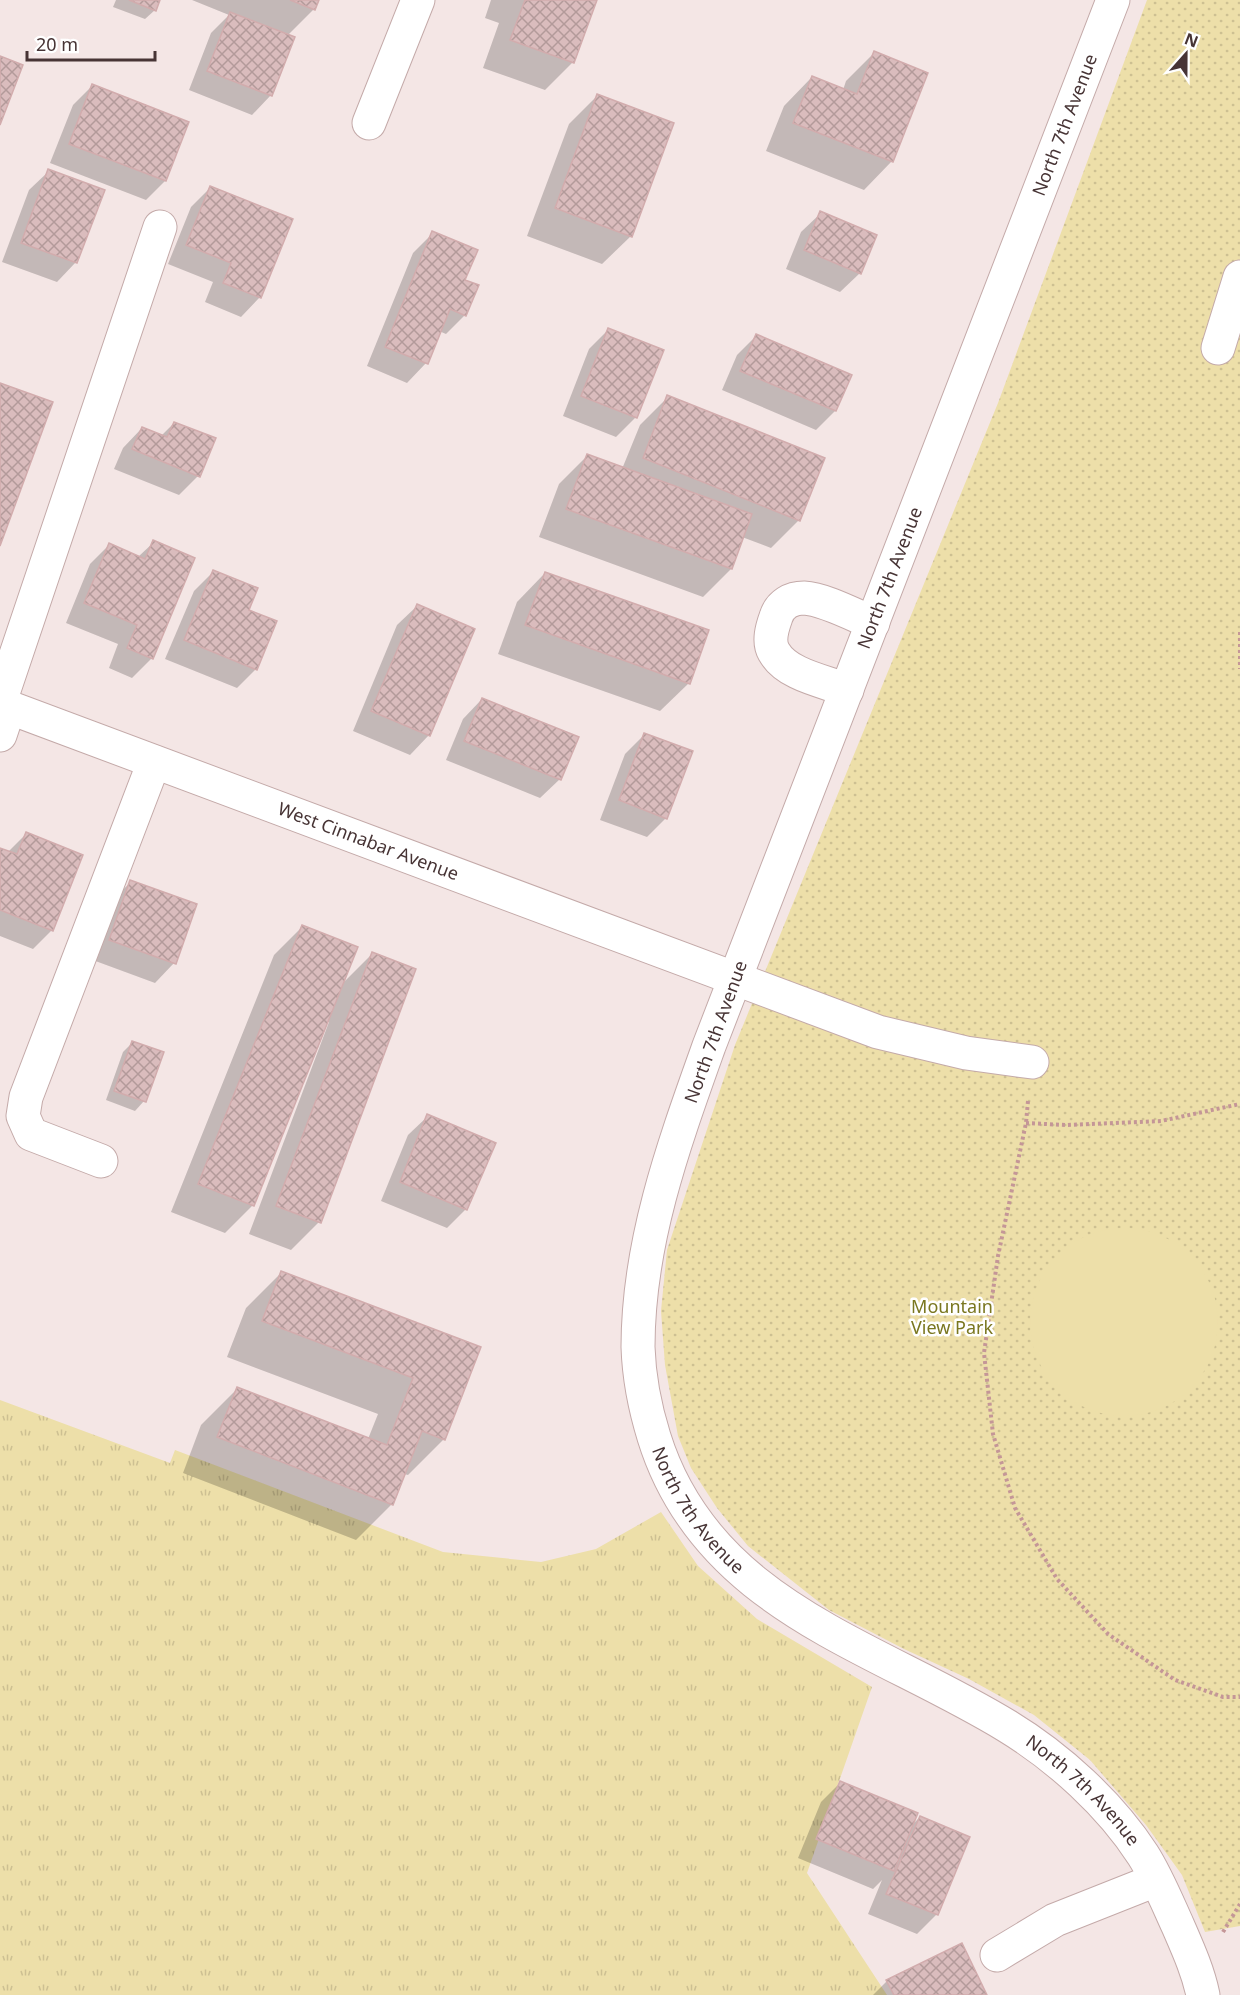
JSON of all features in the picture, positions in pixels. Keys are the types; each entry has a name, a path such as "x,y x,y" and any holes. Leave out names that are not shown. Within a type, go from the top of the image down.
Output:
{"street":[{"path":"369,123 418,0"},
{"name":"North 7th Avenue","path":"1113,0 735,980 676,1139 657,1204 645,1263 638,1349 644,1406 671,1484 693,1519 728,1560 778,1600 816,1624 961,1700 1007,1726 1050,1755 1108,1810 1142,1855 1194,1963 1203,1995"},
{"path":"2,712 159,227"},
{"path":"1218,348 1240,277"},
{"path":"847,690 796,671 773,652 771,633 778,610 789,600 805,598 873,623"},
{"name":"West Cinnabar Avenue","path":"2,712 154,762 878,1032 966,1053 1031,1077"},
{"path":"101,1161 31,1134 23,1116 26,1097 154,762"},
{"path":"997,1955 1055,1920 1156,1880"}],"path":[{"path":"1240,632 1240,669"},
{"path":"1031,1077 1026,1123 998,1256 984,1353 993,1434 1015,1508 1057,1579 1108,1634 1175,1680 1223,1697 1240,1697"},
{"path":"1026,1123 1065,1125 1161,1121 1240,1104"}],"green space":[{"name":"Mountain View Park","path":"1147,0 1240,0 1240,1926 1205,1932 1182,1875 1146,1825 1090,1760 1034,1715 969,1679 904,1649 829,1610 748,1546 717,1508 691,1468 678,1436 665,1365 661,1311 667,1250 735,1045 998,403"},
{"path":"1124,1228 1160,1235 1184,1249 1197,1262 1211,1286 1218,1322 1211,1358 1197,1382 1184,1395 1160,1409 1124,1416 1088,1409 1064,1395 1051,1382 1037,1358 1030,1322 1037,1286 1051,1262 1064,1249 1088,1235"},
{"path":"0,1400 170,1463 175,1450 443,1552 541,1562 596,1549 661,1512 698,1566 757,1619 872,1687 807,1873 887,1995 0,1995"}],"building":[{"path":"129,0 160,0 156,11"},
{"path":"290,0 319,0 315,10"},
{"path":"525,0 597,0 574,63 510,40"},
{"path":"230,12 295,37 272,96 207,71"},
{"path":"874,51 928,73 893,162 793,123 812,76 857,94"},
{"path":"0,56 23,65 0,125"},
{"path":"92,84 189,122 166,181 69,144"},
{"path":"597,94 674,123 632,237 555,208"},
{"path":"48,169 105,190 77,263 21,243"},
{"path":"210,186 293,219 261,298 223,283 231,263 186,245"},
{"path":"820,211 877,235 861,274 804,250"},
{"path":"432,231 478,250 465,280 479,285 466,316 450,309 428,364 385,347"},
{"path":"608,328 664,350 637,418 581,396"},
{"path":"756,334 852,375 836,411 740,371"},
{"path":"0,383 53,402 0,546"},
{"path":"667,395 825,458 800,521 643,458"},
{"path":"174,422 216,438 200,477 132,449 142,427 167,437"},
{"path":"587,454 752,514 732,569 566,509"},
{"path":"153,540 195,558 153,659 127,648 137,625 84,603 109,543 145,559"},
{"path":"213,570 258,588 249,610 277,621 257,670 184,640"},
{"path":"545,572 709,630 690,684 525,625"},
{"path":"417,604 475,629 430,736 371,711"},
{"path":"482,698 579,737 561,780 464,741"},
{"path":"644,733 693,751 667,819 619,800"},
{"path":"26,832 83,855 53,931 0,910 0,848 17,854"},
{"path":"130,880 197,904 176,964 109,940"},
{"path":"302,925 358,947 254,1206 198,1184"},
{"path":"372,952 416,969 321,1223 276,1206"},
{"path":"132,1041 164,1052 146,1102 114,1091"},
{"path":"427,1114 496,1143 467,1210 400,1182"},
{"path":"281,1271 481,1347 445,1440 422,1431 393,1505 217,1437 237,1387 387,1445 413,1378 262,1321"},
{"path":"840,1781 918,1813 894,1871 816,1839"},
{"path":"920,1816 970,1837 938,1915 886,1894"},
{"path":"962,1943 987,1995 894,1995 886,1980"}]}
